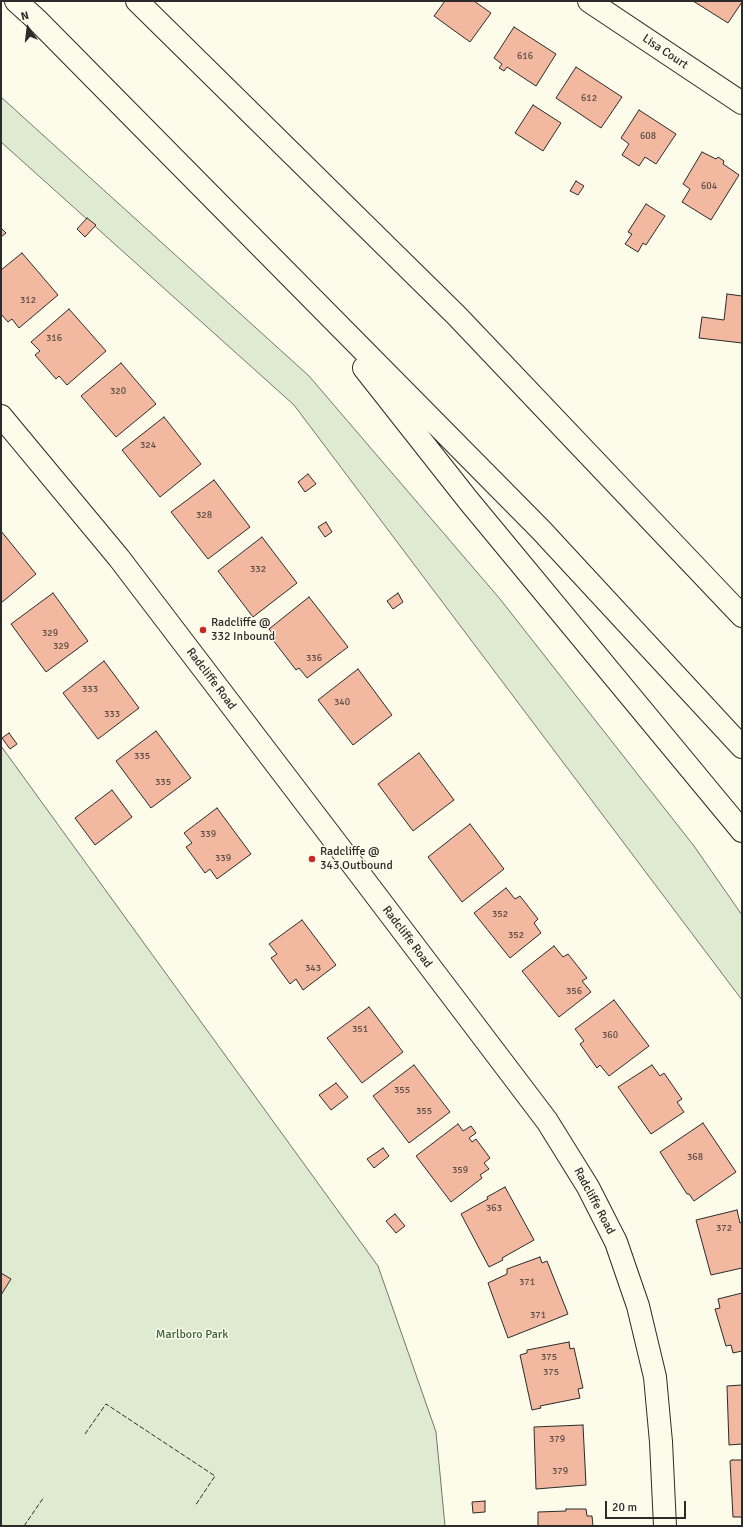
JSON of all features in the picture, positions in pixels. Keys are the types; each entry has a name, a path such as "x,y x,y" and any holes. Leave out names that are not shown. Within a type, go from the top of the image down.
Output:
{"main road":[{"path":"16,1 43,26 541,530 742,747"},
{"path":"137,1 457,316 742,616"},
{"name":"Lisa Court","path":"589,1 742,103"},
{"path":"297,282 468,500 742,831"},
{"name":"Radcliffe Road","path":"1,416 119,558 357,870 547,1121 588,1186 618,1249 638,1306 655,1377 661,1442 665,1526"}],"green space":[{"path":"1,97 309,376 500,599 694,846 742,915 742,1000 294,405 1,142"},
{"name":"Marlboro Park","path":"1,746 378,1266 436,1432 445,1526 1,1526"}],"building":[{"path":"445,1 474,1 491,13 470,42 434,16"},
{"path":"693,1 742,1 742,2 728,23"},
{"path":"514,27 556,54 536,86 507,67 504,71 499,68 502,64 494,58"},
{"path":"576,67 622,97 601,128 556,98"},
{"path":"533,105 561,123 543,151 515,133"},
{"path":"639,110 676,134 656,164 645,157 639,166 622,155 629,144 621,138"},
{"path":"702,152 716,159 718,157 724,161 723,164 739,175 711,220 682,202 690,189 683,184"},
{"path":"576,181 584,186 578,195 570,191"},
{"path":"646,204 665,216 646,245 643,243 638,252 625,244 632,234 628,232"},
{"path":"87,218 96,225 85,237 77,229"},
{"path":"1,228 6,233 1,237"},
{"path":"22,253 58,295 19,328 12,319 8,322 1,314 1,270"},
{"path":"727,294 742,296 742,343 699,338 702,317 724,320"},
{"path":"69,309 106,351 67,385 59,376 56,379 35,355 40,351 31,342"},
{"path":"121,363 156,404 116,437 81,396"},
{"path":"164,417 201,464 160,497 122,450"},
{"path":"308,474 316,484 305,492 298,482"},
{"path":"214,480 250,527 208,559 171,512"},
{"path":"326,522 332,532 325,537 318,527"},
{"path":"1,531 36,574 1,603"},
{"path":"262,537 297,583 253,617 218,571"},
{"path":"53,593 88,641 46,672 11,624"},
{"path":"398,593 403,602 393,609 387,601"},
{"path":"309,597 348,647 307,678 299,668 296,670 273,640 276,638 269,629"},
{"path":"104,661 139,708 98,739 63,693"},
{"path":"358,669 392,715 353,745 318,700"},
{"path":"156,731 191,778 151,808 116,761"},
{"path":"9,733 17,744 10,749 2,738"},
{"path":"419,753 454,800 413,831 378,784"},
{"path":"112,790 132,817 95,845 75,818"},
{"path":"217,808 251,854 217,879 210,869 205,873 186,847 192,843 184,833"},
{"path":"470,824 504,869 462,902 428,857"},
{"path":"506,888 515,899 520,896 538,919 534,923 541,933 510,958 474,913"},
{"path":"302,920 336,965 303,990 296,979 290,984 271,958 277,954 269,944"},
{"path":"554,946 563,957 568,954 587,978 582,981 591,992 559,1017 522,971"},
{"path":"614,1000 649,1046 609,1076 600,1065 597,1068 580,1044 584,1041 575,1029"},
{"path":"369,1007 403,1052 362,1083 327,1038"},
{"path":"414,1065 450,1112 409,1143 373,1096"},
{"path":"652,1065 660,1076 664,1073 682,1099 677,1102 684,1112 651,1134 618,1087"},
{"path":"336,1083 348,1097 331,1110 319,1095"},
{"path":"703,1123 736,1172 694,1201 689,1194 687,1194 660,1152"},
{"path":"458,1124 463,1131 471,1126 476,1133 469,1138 472,1142 476,1139 490,1158 484,1163 489,1169 480,1175 482,1178 451,1202 416,1156"},
{"path":"383,1148 389,1156 374,1168 367,1159"},
{"path":"505,1187 534,1240 502,1258 503,1260 489,1267 461,1214 488,1199 487,1197"},
{"path":"737,1210 740,1223 742,1222 742,1268 711,1275 696,1220"},
{"path":"395,1214 405,1226 396,1233 386,1221"},
{"path":"540,1257 542,1263 547,1261 568,1314 508,1338 488,1283 507,1274 507,1269"},
{"path":"1,1273 11,1279 1,1295"},
{"path":"742,1293 742,1351 733,1353 731,1345 726,1346 715,1309 720,1308 718,1299"},
{"path":"569,1342 570,1349 574,1348 583,1388 578,1389 580,1398 540,1406 541,1408 532,1410 520,1355 527,1353 527,1350"},
{"path":"742,1385 742,1444 729,1445 727,1386"},
{"path":"583,1425 586,1485 536,1489 534,1427"},
{"path":"742,1460 742,1517 733,1517 730,1461"},
{"path":"485,1501 485,1512 473,1513 472,1502"},
{"path":"566,1509 586,1509 587,1516 592,1516 593,1526 538,1526 538,1512 566,1511"}],"fence":[{"path":"85,1434 106,1404 215,1476 195,1506"},
{"path":"24,1526 44,1497"}],"place":[{"name":"Radcliffe @ 332 Inbound","path":"203,630"},
{"name":"Radcliffe @ 343 Outbound","path":"312,859"}]}
